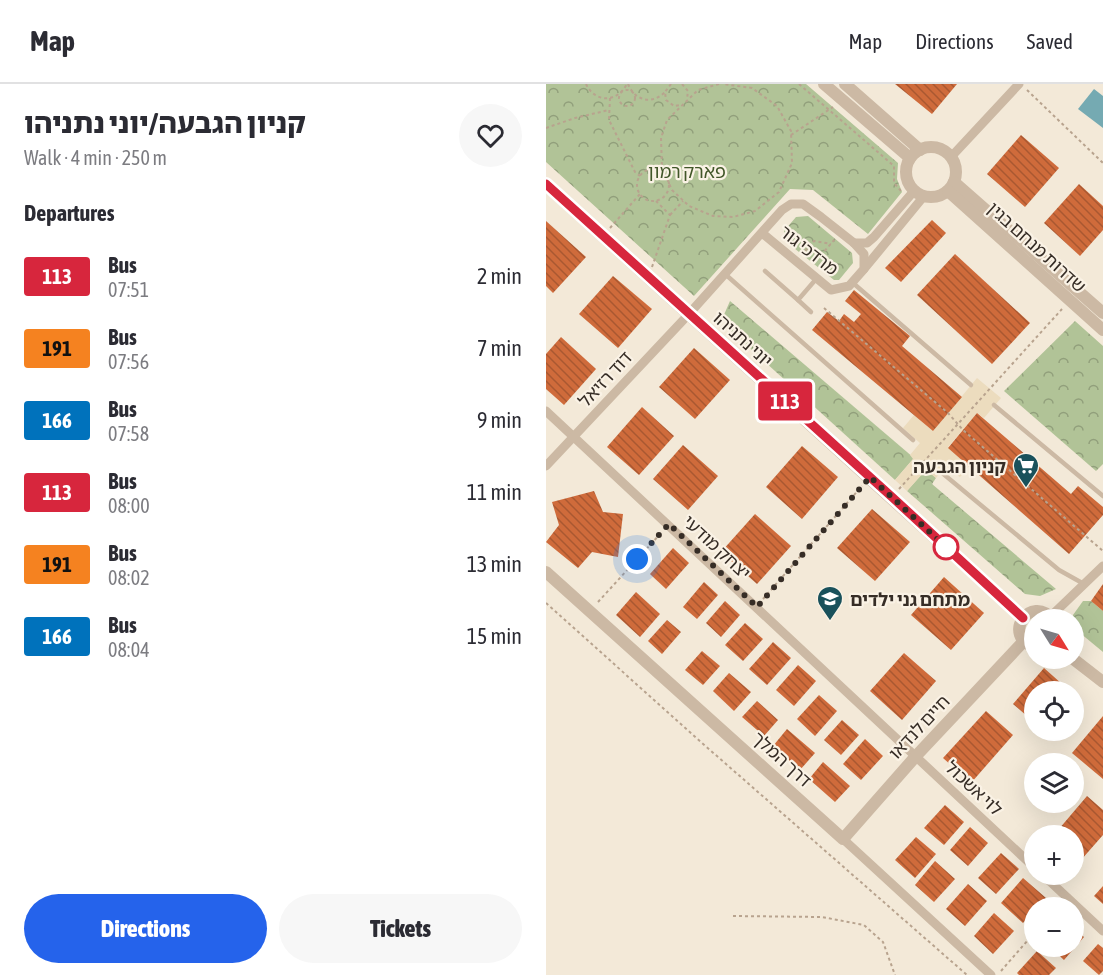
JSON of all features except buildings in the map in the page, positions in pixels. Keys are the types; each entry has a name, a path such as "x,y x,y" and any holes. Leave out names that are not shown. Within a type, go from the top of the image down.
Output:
{"street":[{"path":"824,84 915,154"},
{"path":"844,84 915,154"},
{"path":"951,157 1020,84"},
{"path":"927,147 940,148 951,157 956,174 951,187 933,197 915,195 907,179 906,171 915,154 927,147"},
{"name":"יוני נתניהו","path":"546,184 1023,618"},
{"name":"שדרות מנחם בגין","path":"951,187 1103,330"},
{"name":"שדרות מנחם בגין","path":"951,187 1103,313"},
{"name":"מרדכי גור","path":"855,243 867,243 915,195"},
{"name":"מרדכי גור","path":"762,233 831,290 849,286 864,269 915,195"},
{"name":"מרדכי גור","path":"688,315 782,210 791,204 803,204 855,243 864,254 864,269"},
{"name":"דוד רזיאל","path":"546,466 688,315"},
{"name":"יצחק מודעי","path":"546,411 916,756"},
{"path":"1060,609 1103,566"},
{"name":"דרך המלך","path":"546,572 843,838 991,975"},
{"path":"1023,618 1019,630 1024,637"},
{"name":"חיים לנדאו","path":"843,838 916,756 1024,649"},
{"path":"1084,667 1103,682"},
{"name":"לוי אשכול","path":"916,756 1024,858"},
{"path":"1054,885 1103,931"}],"lane":[{"path":"765,271 812,312"},
{"path":"725,274 913,440"},
{"path":"798,300 817,278"},
{"path":"852,283 971,385"},
{"path":"994,405 1103,496"},
{"path":"941,472 1059,570 1084,584"}],"path":[{"path":"586,84 590,92 596,96 610,98 628,90 638,97 650,100 657,98 670,84"},
{"path":"628,84 634,101 628,106 622,105 619,100 622,92 628,84"},
{"path":"666,90 665,96 670,104 678,106 687,99 688,91 682,84"},
{"path":"721,84 752,88 777,106 791,131 792,163 779,192 755,211 733,217 713,216 683,201 672,190 662,168 661,138 667,120 684,103 698,90 721,84"},
{"path":"799,84 894,166 894,183 915,195"},
{"path":"1020,84 1103,163"},
{"path":"610,98 609,120 635,172 640,176"},
{"path":"791,135 843,100"},
{"path":"546,128 610,109"},
{"path":"652,170 663,173 668,179 668,189 665,195 656,201 650,201 640,194 637,185 640,176 652,170"},
{"path":"602,236 640,194"},
{"path":"656,201 670,214"},
{"path":"648,278 670,214 683,201"},
{"path":"805,252 822,254 841,232"},
{"path":"796,261 814,241 831,244"},
{"path":"892,497 1070,300"},
{"path":"824,308 948,413 1103,551"},
{"path":"757,607 870,477"},
{"path":"589,611 669,524"},
{"path":"546,603 967,975"},
{"path":"733,916 822,917 864,925 883,942 895,975"},
{"path":"997,975 1024,944"}],"green space":[{"name":"פארק רמון","path":"546,84 806,84 898,163 897,179 902,192 868,234 813,190 790,189 694,296 546,162"},
{"path":"808,216 852,253 853,263 839,280 834,280 784,240 784,231 796,217"},
{"path":"730,301 914,458 895,480 732,332 723,317"},
{"path":"1075,321 1103,346 1103,464 1096,471 1004,391"},
{"path":"926,469 936,478 932,484 1056,589 1040,596 1025,594 907,491"},
{"path":"1083,601 1091,601 1103,611 1103,652 1084,636 1084,609 1077,609"}],"shaded area":[{"path":"977,378 1001,398 984,418 977,413 948,447 969,466 960,477 946,466 936,478 926,470 907,491 895,480 913,459 910,455 920,443 903,428 914,415 933,431"}],"water":[{"path":"1094,89 1103,96 1103,128 1078,109"}],"bus line":[{"name":"113","path":"546,184 1023,618"}],"place":[{"name":"קניון הגבעה","path":"1026,489"},
{"name":"מתחם גני ילדים","path":"830,622"}],"route":[{"path":"637,559 669,524 757,607 870,477 946,547"}]}
